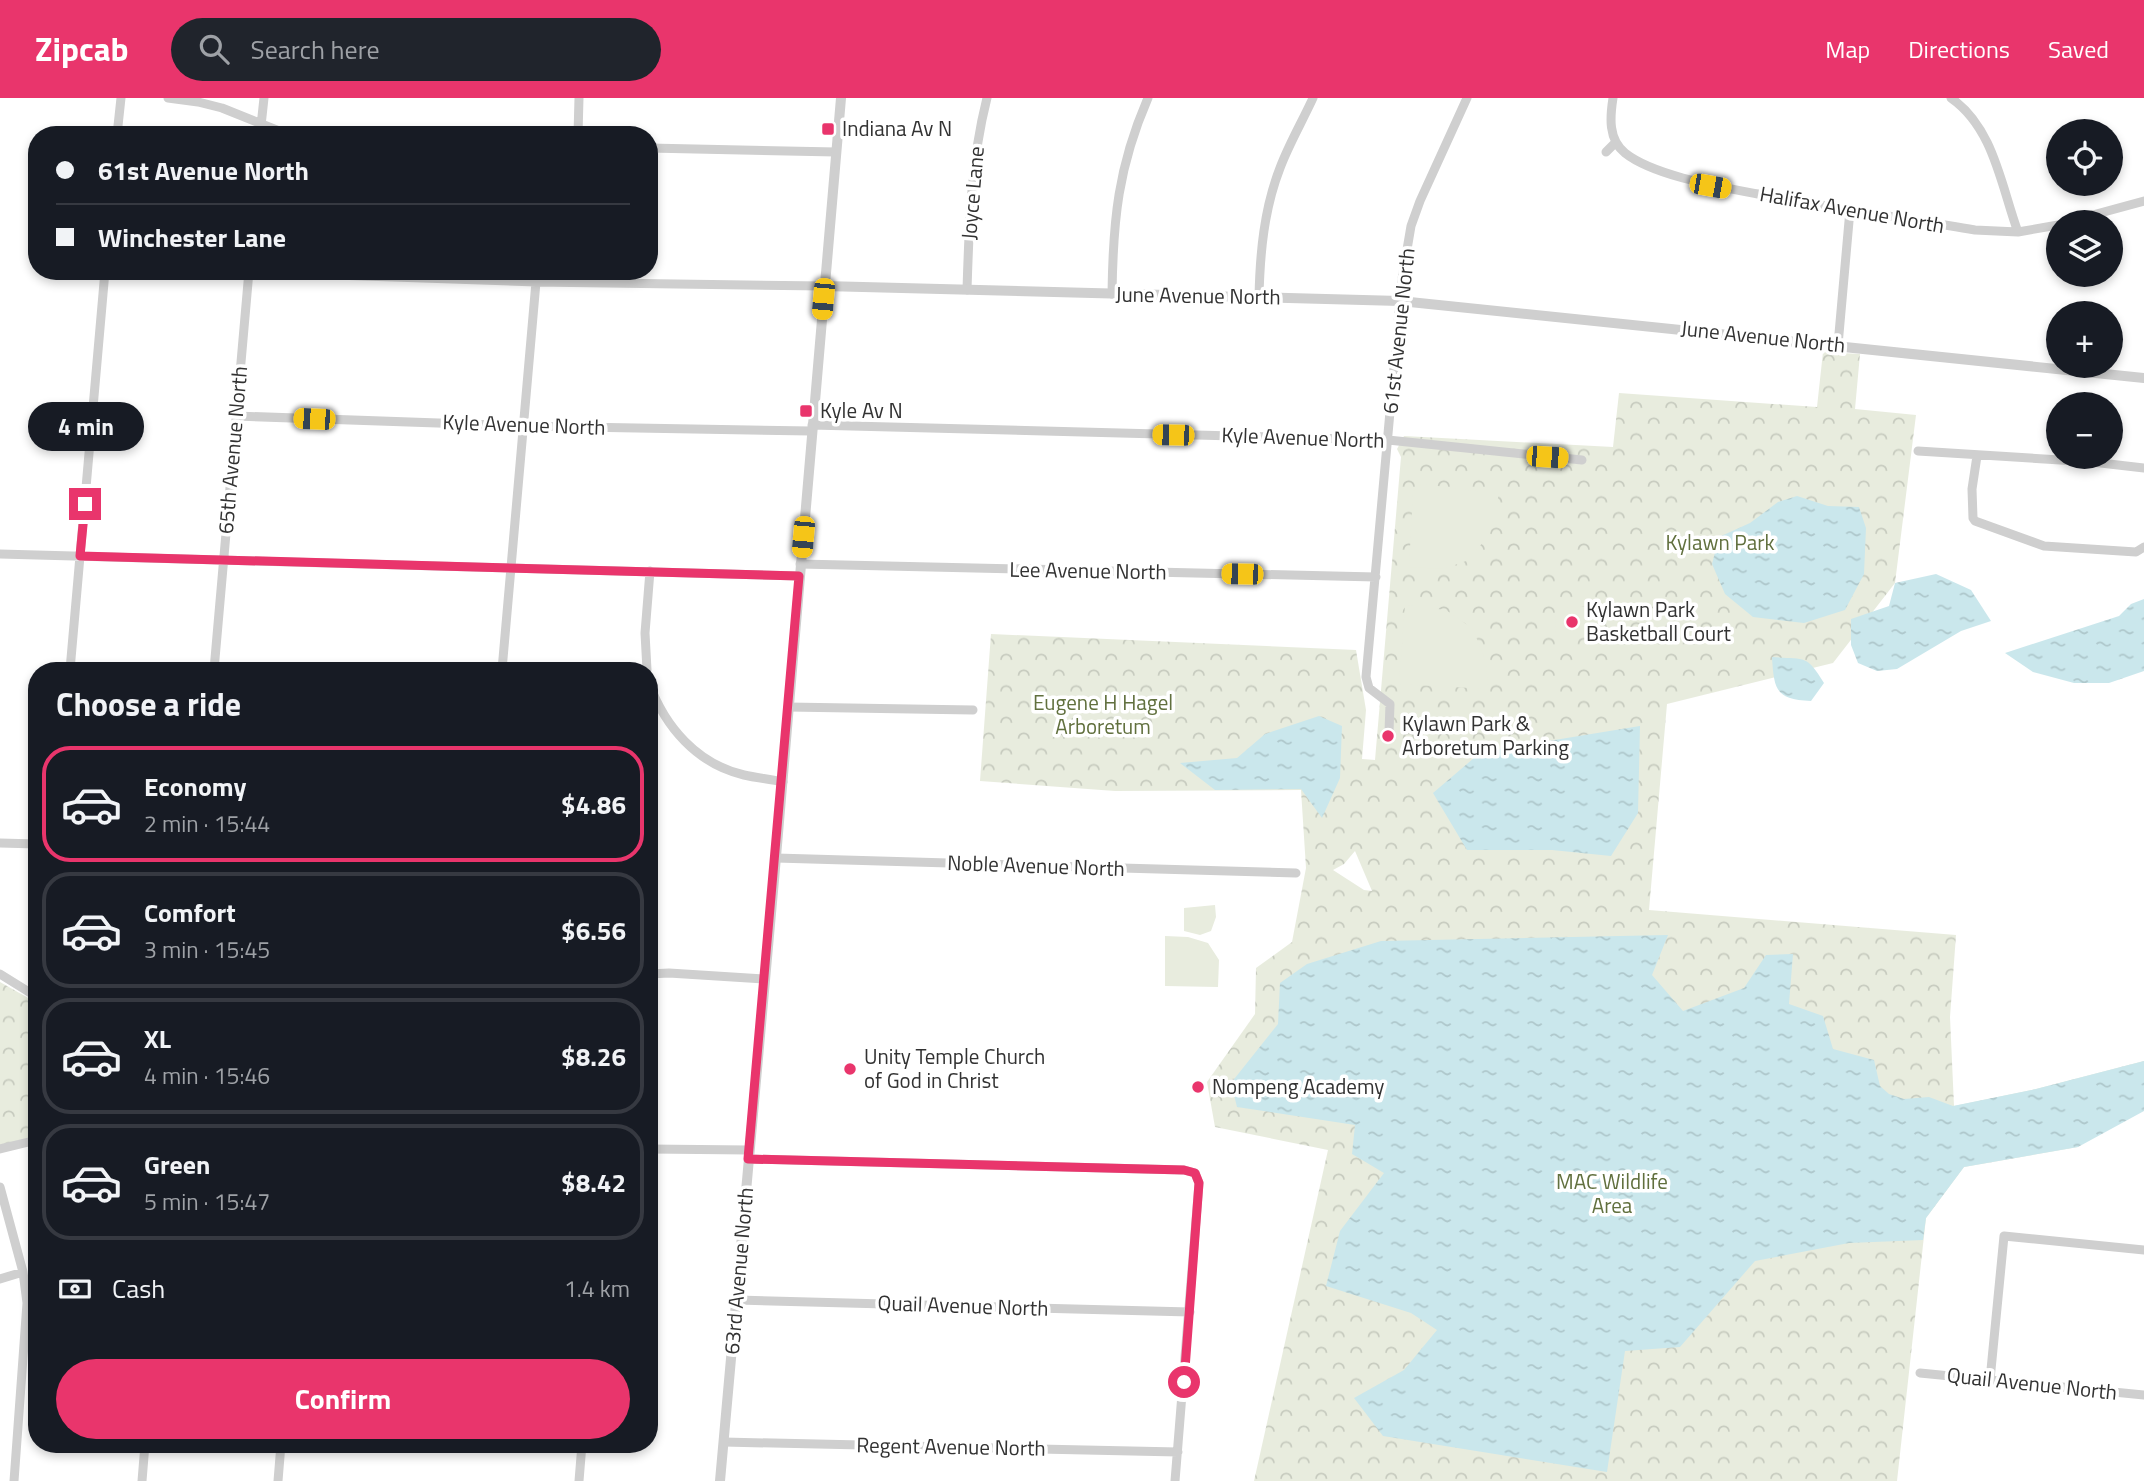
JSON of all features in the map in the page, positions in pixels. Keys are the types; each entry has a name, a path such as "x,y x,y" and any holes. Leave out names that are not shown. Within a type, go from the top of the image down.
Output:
{"street":[{"path":"118,126 121,98"},
{"path":"168,98 222,108 245,116 256,126"},
{"path":"261,126 264,98"},
{"path":"579,98 579,126"},
{"name":"63rd Avenue North","path":"720,1481 841,98"},
{"name":"Joyce Lane","path":"967,290 972,171 987,98"},
{"path":"1112,294 1115,212 1121,179 1129,147 1148,98"},
{"path":"1259,297 1262,239 1269,203 1280,168 1313,98"},
{"name":"61st Avenue North","path":"1389,732 1390,704 1369,688 1366,677 1405,252 1420,201 1467,98"},
{"path":"1606,152 1616,142 1611,128 1612,98"},
{"path":"1951,98 1971,116 1984,134 2018,232"},
{"name":"Halifax Avenue North","path":"1616,142 1637,160 1667,173 1710,186 1975,230 2018,232 2046,227"},
{"path":"658,148 836,152"},
{"path":"2111,210 2144,201"},
{"path":"1838,345 1850,210"},
{"path":"71,662 104,280"},
{"name":"65th Avenue North","path":"215,662 248,280"},
{"name":"June Avenue North","path":"479,280 1400,301 2144,378"},
{"path":"503,662 536,282"},
{"name":"Kyle Avenue North","path":"236,416 523,426 812,428 1388,440 1583,460"},
{"path":"1918,451 2081,461 2144,468"},
{"path":"1978,456 1972,489 1975,521 2045,547 2136,552 2144,547"},
{"path":"0,554 799,576"},
{"name":"Lee Avenue North","path":"800,564 1376,578"},
{"path":"647,662 645,633 650,570"},
{"path":"658,701 668,722 683,740 701,755 721,767 743,775 783,782"},
{"path":"788,707 974,710"},
{"path":"0,843 28,844"},
{"name":"Noble Avenue North","path":"776,858 1296,873"},
{"path":"0,974 28,991"},
{"path":"658,974 764,979"},
{"path":"0,1149 28,1142"},
{"path":"658,1150 1184,1170 1195,1173 1199,1183 1175,1481"},
{"path":"0,1187 23,1272 27,1325 13,1481"},
{"path":"1990,1380 2004,1236 2144,1251"},
{"path":"0,1279 23,1272"},
{"name":"Quail Avenue North","path":"737,1300 1190,1312"},
{"name":"Quail Avenue North","path":"1920,1373 2144,1395"},
{"name":"Regent Avenue North","path":"724,1442 1178,1452"},
{"path":"142,1481 144,1453"},
{"path":"278,1481 280,1453"},
{"path":"579,1481 581,1453"}],"green space":[{"name":"MAC Wildlife Area","path":"1823,352 1860,354 1855,409 1916,415 1895,583 1833,663 1667,704 1649,910 1956,935 1950,1017 1954,1106 2036,1089 2144,1061 2078,1147 1964,1167 1926,1218 1897,1481 1254,1481 1328,1150 1215,1127 1207,1082 1255,1014 1256,968 1292,942 1306,868 1301,790 1115,791 980,781 991,634 1356,650 1366,710 1362,759 1375,760 1401,457 1397,449 1404,436 1613,447 1619,393 1817,407","holes":["1355,851 1372,891 1364,890 1333,870 1344,864"]},
{"path":"1422,484 1499,494 1490,533 1469,560 1443,569 1409,567 1413,491"},
{"path":"1405,605 1446,610 1473,629 1486,662 1488,689 1399,684"},
{"name":"Kylawn Park Basketball Court","path":"1589,606 1588,634 1555,634 1556,609"},
{"path":"1215,905 1216,917 1211,931 1200,935 1184,931 1184,908"},
{"path":"1165,936 1188,937 1208,943 1219,960 1218,987 1165,986"},
{"path":"0,982 28,998 28,1138 0,1145"}],"water":[{"path":"1797,496 1828,506 1859,507 1866,528 1864,574 1845,610 1804,623 1753,617 1725,594 1712,564 1719,537 1750,523 1778,502"},
{"path":"1936,574 1971,590 1991,621 1961,631 1897,669 1877,671 1858,663 1851,645 1851,619 1889,606 1895,583"},
{"path":"2144,599 2144,671 2109,683 2074,683 2033,672 2005,653 2119,616 2131,604"},
{"path":"1772,657 1803,660 1813,667 1824,683 1811,701 1790,698 1779,691 1774,678"},
{"path":"1319,716 1342,726 1340,778 1322,818 1301,789 1215,790 1180,763 1237,758 1265,734"},
{"path":"1640,726 1638,813 1611,856 1552,850 1467,850 1433,793 1481,752"},
{"path":"1668,935 1652,975 1683,1011 1744,988 1766,955 1793,954 1789,1004 1823,1016 1833,1049 1874,1060 1880,1086 1889,1094 1904,1099 1929,1097 1953,1106 2036,1089 2144,1061 2144,1111 2078,1147 1964,1167 1926,1218 1923,1240 1849,1243 1755,1261 1680,1347 1625,1351 1607,1472 1383,1436 1354,1398 1404,1370 1437,1330 1411,1313 1326,1286 1340,1231 1384,1173 1352,1154 1355,1125 1237,1107 1231,1083 1278,1024 1280,983 1307,964 1381,941"}],"place":[{"name":"Indiana Av N","path":"828,129"},
{"name":"Kyle Av N","path":"806,411"},
{"name":"Kylawn Park Basketball Court","path":"1572,622"},
{"name":"Kylawn Park & Arboretum Parking","path":"1388,736"},
{"name":"Unity Temple Church of God in Christ","path":"850,1069"},
{"name":"Nompeng Academy","path":"1198,1087"}],"route":[{"path":"85,504 80,556 799,576 748,1159 1184,1170 1195,1173 1199,1183 1184,1382"}],"park label":[{"name":"Kylawn Park","path":"1720,543"},
{"name":"Eugene H Hagel Arboretum","path":"1103,715"}]}
